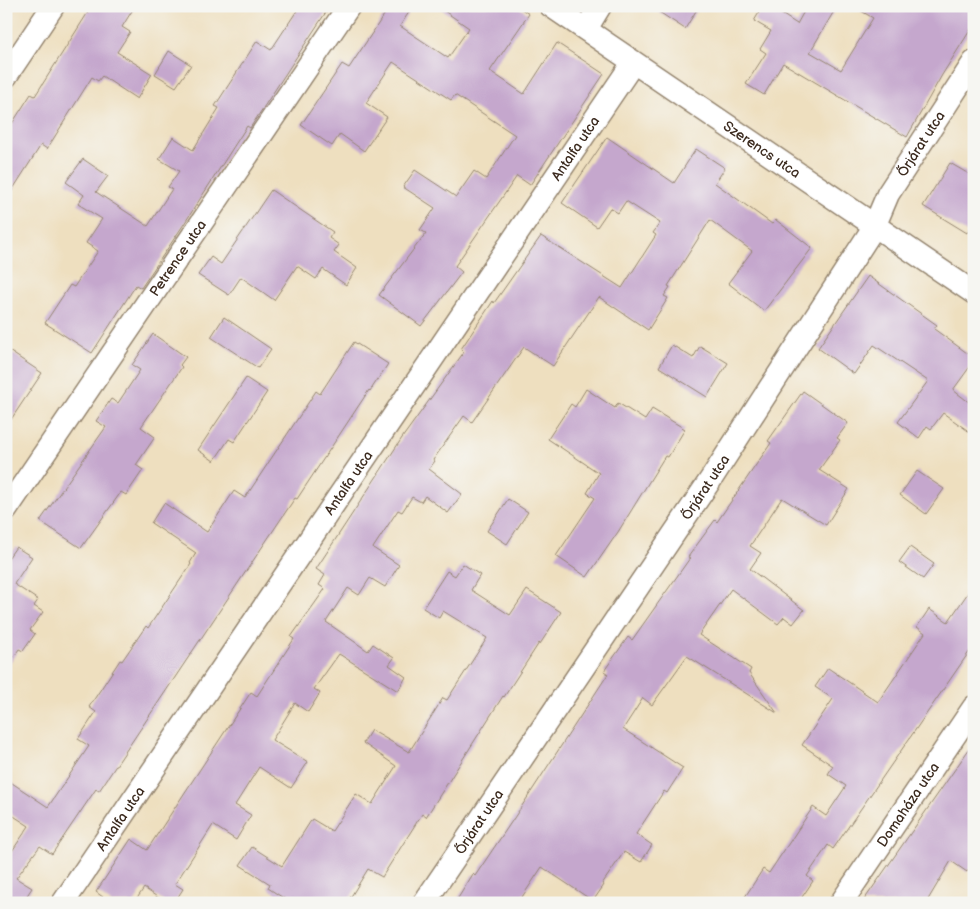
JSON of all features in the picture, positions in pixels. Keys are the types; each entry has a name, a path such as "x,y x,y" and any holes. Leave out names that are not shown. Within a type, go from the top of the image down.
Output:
{"street":[{"path":"6,76 53,6"},
{"name":"Petrence utca","path":"6,510 349,6"},
{"name":"Szerencs utca","path":"551,6 874,227 974,293"},
{"path":"586,30 600,6"},
{"name":"Őrjárat utca","path":"424,903 711,478 874,227 888,194 974,62"},
{"name":"Antalfa utca","path":"62,903 633,63"},
{"name":"Domaháza utca","path":"841,903 974,707"}],"building":[{"path":"92,6 135,6 122,27 130,32 117,52 152,74 137,99 102,76 98,81 92,77 47,149 41,145 6,200 6,133 31,94 35,96"},
{"path":"300,6 330,6 250,128 247,126 141,288 136,285 92,353 45,323 70,285 74,287 98,251 86,243 102,219 78,204 84,195 66,182 83,159 108,176 96,192 148,226 172,189 168,187 179,171 159,159 173,137 193,150 219,108 215,106 257,41 271,50"},
{"path":"390,6 413,6 400,26 448,58 469,28 437,6 517,6 529,14 490,71 524,94 557,43 604,74 530,185 517,176 455,266 462,272 421,326 379,295 426,233 420,230 435,208 403,187 415,170 456,197 474,171 486,179 515,135 455,95 451,100 393,62 366,103 387,117 364,151 340,134 332,146 301,125 342,64 349,68"},
{"path":"650,6 699,6 685,29"},
{"path":"763,6 769,6 797,24 807,6 837,6 810,52 841,70 873,18 853,6 974,6 974,24 942,75 907,137 783,63 764,95 746,84 766,53 760,49 771,31 754,21"},
{"path":"169,51 191,65 176,87 155,74"},
{"path":"607,137 674,183 696,149 725,168 715,183 772,224 776,220 812,248 764,311 728,283 752,251 710,220 668,286 670,287 664,296 668,298 648,330 599,297 553,366 524,347 472,422 464,416 433,460 435,461 429,469 462,494 448,513 425,496 421,502 412,497 402,512 398,510 373,548 399,565 385,587 370,578 359,595 348,588 326,622 368,651 373,644 394,658 389,665 406,677 398,691 339,654 314,689 320,693 308,712 295,703 272,740 308,762 291,788 259,767 235,805 251,815 236,840 213,825 175,884 183,889 174,903 166,903 144,888 134,903 111,903 96,892 131,839 147,850 251,692 257,696 294,639 291,637 325,589 319,585 325,575 316,569 402,438 464,352 461,349 493,301 494,303 541,236 622,288 656,235 653,233 660,223 626,201 618,213 610,208 597,227 562,203"},
{"path":"950,163 974,177 974,222 967,233 923,206"},
{"path":"271,190 333,232 329,238 339,245 334,252 357,268 346,285 323,269 316,279 297,266 274,300 241,277 229,295 198,275 211,257 221,264"},
{"path":"868,276 937,325 934,329 974,358 974,361 953,390 974,406 974,435 943,413 931,429 927,426 919,438 898,422 928,381 874,345 854,374 818,348"},
{"path":"224,317 271,349 258,368 211,337"},
{"path":"153,334 186,357 180,365 182,367 141,427 155,437 136,465 143,470 126,495 121,492 81,548 40,521 106,427 96,421 111,399 118,403 140,370 132,365"},
{"path":"354,342 388,364 297,499 295,498 99,791 96,789 52,854 40,846 16,878 32,888 22,903 6,903 6,860 29,826 6,811 6,779 48,807 89,746 78,739 96,712 89,707 120,660 122,661 146,626 148,628 191,564 196,553 151,523 164,503 207,532 234,491 245,498 316,391 320,394"},
{"path":"672,345 693,358 700,346 728,363 707,397 659,367"},
{"path":"6,349 42,373 6,427"},
{"path":"246,378 267,392 234,442 229,439 214,461 198,450"},
{"path":"586,389 615,408 618,403 645,420 652,409 685,429 668,457 665,456 618,532 587,577 556,556 595,498 587,493 599,473 548,439 571,404 575,407"},
{"path":"803,391 848,423 837,438 840,440 819,470 849,489 826,525 782,498 750,546 761,553 750,569 804,610 793,624 784,617 778,624 731,589 699,635 751,669 749,673 777,713 687,656 652,705 643,698 623,729 683,768 667,793 664,791 636,834 652,845 641,862 624,852 593,901 542,867 518,903 455,903 473,874 475,876 516,815 608,674 604,671 628,637 632,640 690,558 688,557 715,520 717,522 771,443 768,441"},
{"path":"917,471 944,489 926,514 900,495"},
{"path":"508,499 528,512 507,544 487,531"},
{"path":"16,547 32,557 14,584 38,600 34,606 43,612 30,630 35,634 23,651 19,649 6,668 6,561"},
{"path":"910,547 934,564 923,579 899,562"},
{"path":"463,564 480,575 471,590 510,615 527,590 561,612 503,696 426,817 422,814 382,877 368,869 347,903 291,903 268,888 270,884 240,865 252,847 282,866 312,819 332,831 356,794 372,804 396,766 363,743 371,730 409,752 443,698 447,700 487,638 443,611 439,618 423,608 447,571 455,576"},
{"path":"974,584 974,645 833,849 828,845 807,876 813,881 798,903 741,903 763,869 769,873 813,807 826,816 846,786 828,774 833,766 802,745 833,699 815,687 828,668 878,702 925,633 917,627 929,609 948,622"},
{"path":"974,742 974,862 967,872 951,861 926,903 862,903"}]}
